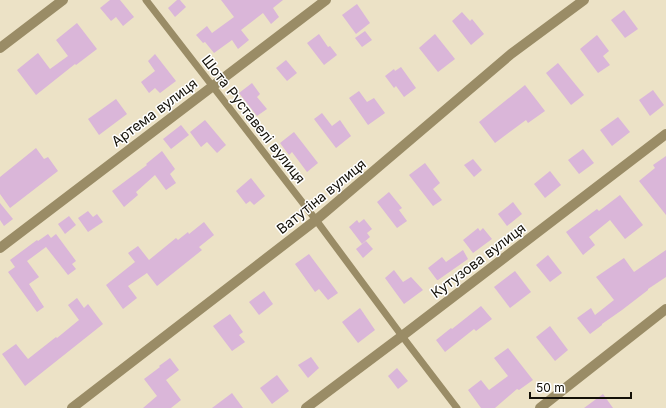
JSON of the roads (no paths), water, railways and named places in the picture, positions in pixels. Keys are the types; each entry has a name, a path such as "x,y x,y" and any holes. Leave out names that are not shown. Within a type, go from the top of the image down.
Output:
{"street":[{"path":"0,48 63,0"},
{"name":"Артема вулиця","path":"0,248 326,0"},
{"name":"Ватутіна вулиця","path":"72,408 316,220 511,54 584,0"},
{"name":"Кутузова вулиця","path":"306,408 666,134"},
{"path":"540,408 666,309"}],"lane":[{"name":"Шота Руставелі вулиця","path":"146,0 316,220 457,408"}]}
